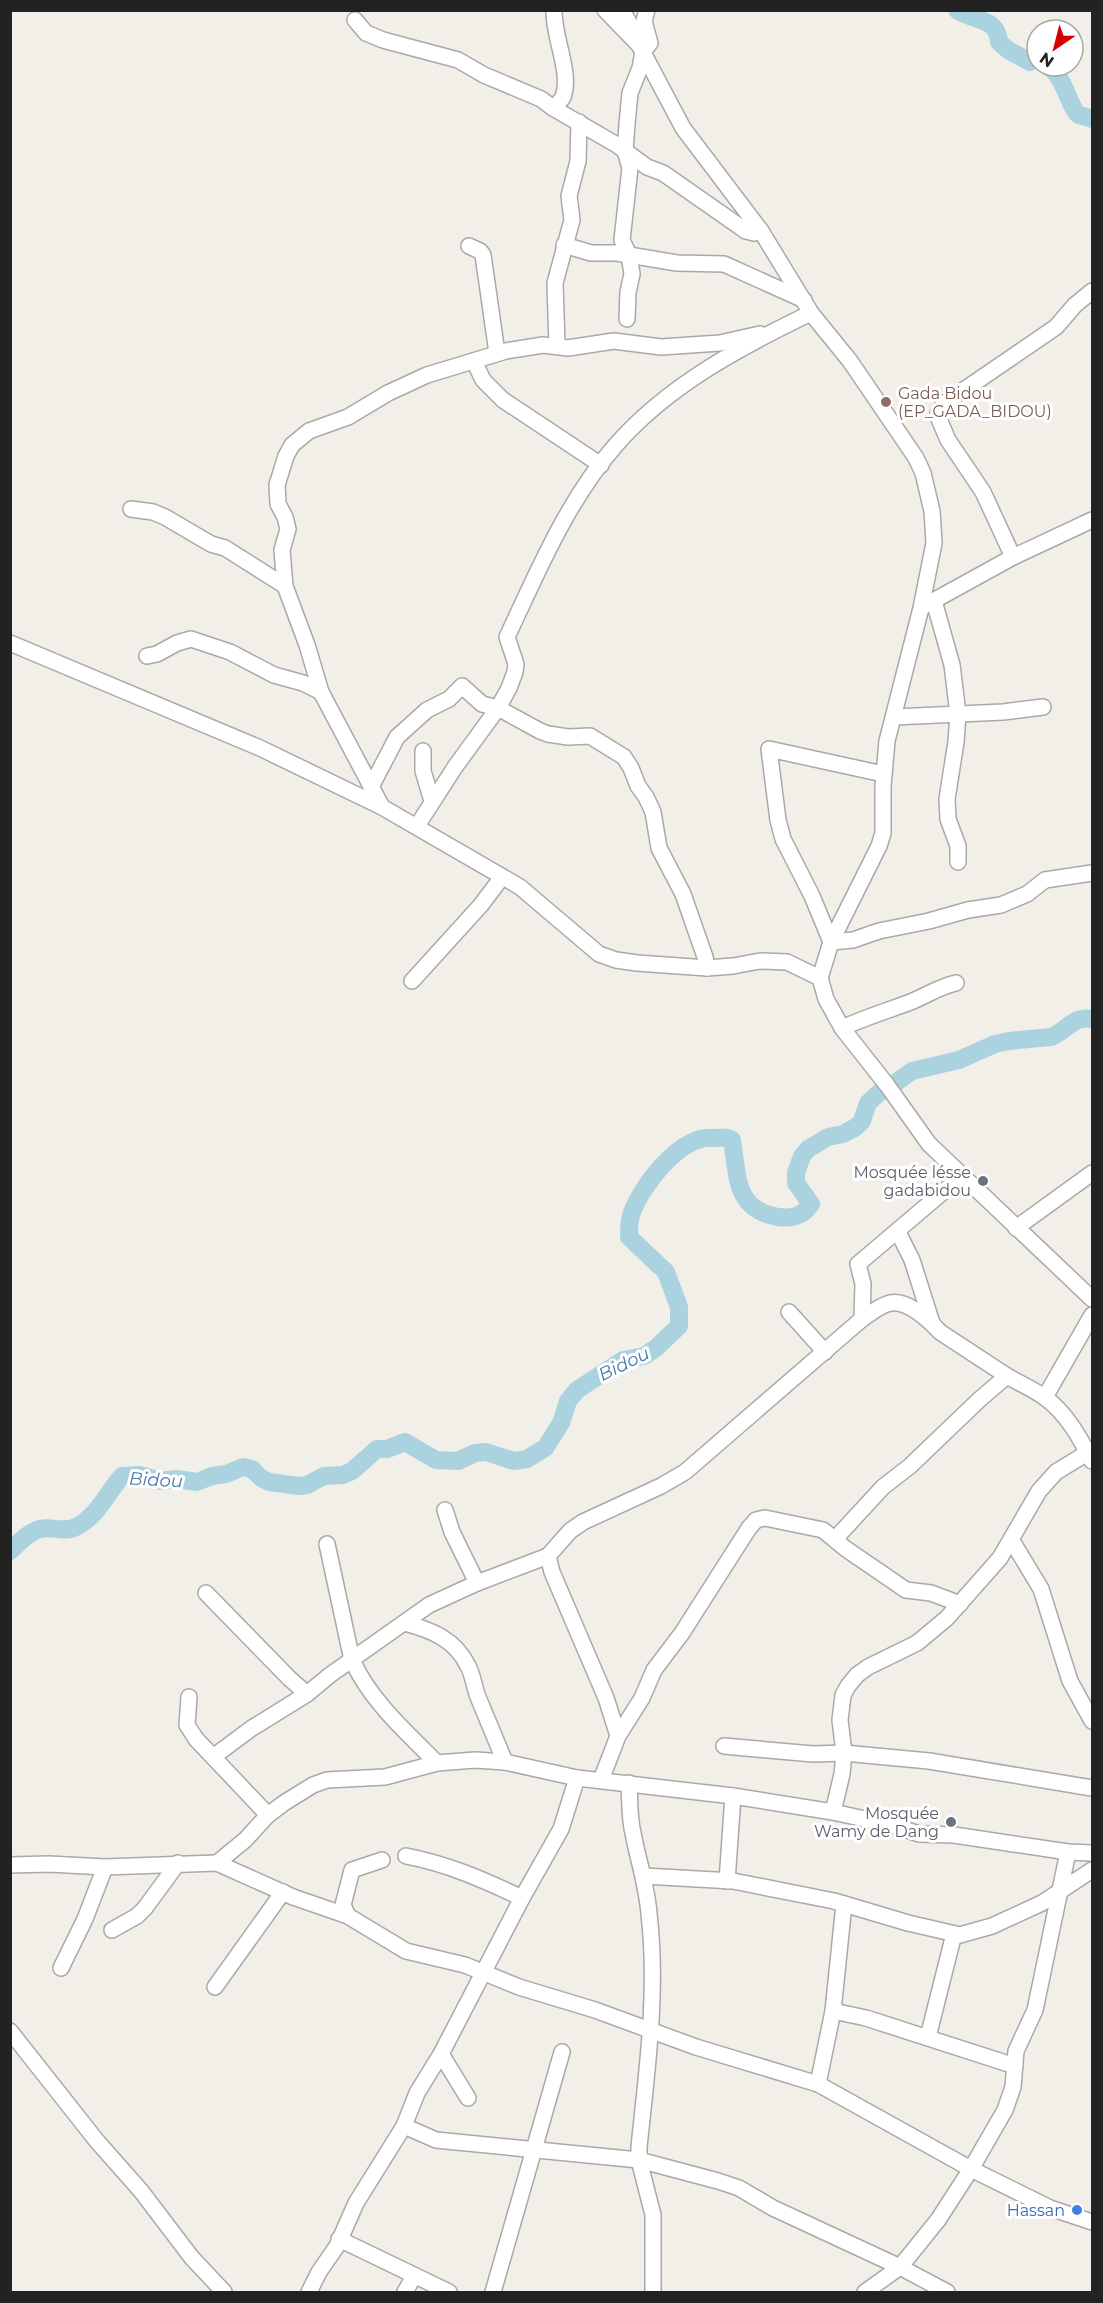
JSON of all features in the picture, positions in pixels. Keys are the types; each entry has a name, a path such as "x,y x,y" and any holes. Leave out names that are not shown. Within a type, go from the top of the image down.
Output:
{"street":[{"path":"553,108 563,98 565,73 554,29 554,10"},
{"path":"605,10 643,52 683,128 761,231 808,307 881,404 916,458 932,511 934,543 927,605 887,741 883,774 884,833 831,942 820,978 826,999 842,1028 929,1144 1092,1299"},
{"path":"622,10 631,28 640,39 643,52 640,68 630,93 625,151 630,168 622,240 629,255 632,274 628,292 627,319"},
{"path":"643,52 650,43 644,21 647,10"},
{"path":"354,20 366,33 383,40 458,60 484,75 542,99 647,166 666,175 746,231 750,233 761,231"},
{"path":"557,346 555,284 572,220 569,196 578,161 579,122"},
{"path":"564,245 591,253 629,255 677,263 724,264 734,267 808,307"},
{"path":"469,246 483,255 497,353"},
{"path":"1013,557 983,492 948,440 938,413 945,403 1056,327 1075,304 1092,291"},
{"path":"417,826 498,708 515,672 516,664 507,637 552,543 583,489 615,446 639,421 678,387 771,333 808,307"},
{"path":"382,807 321,692 307,645 285,586 282,550 288,529 278,504 277,485 292,445 309,431 348,417 396,389 427,375 497,353 543,345 568,348 614,341 661,347 720,343 771,333"},
{"path":"474,361 483,380 503,400 601,465"},
{"path":"131,509 153,512 165,517 211,544 225,548 285,586"},
{"path":"927,605 1013,557 1092,520"},
{"path":"927,605 952,665 958,714 956,750 946,799 948,819 958,846 958,862"},
{"path":"147,656 191,639 230,652 274,675 303,683 321,692"},
{"path":"10,658 17,646 260,748 382,807 535,898 599,954 616,960 637,963 707,968 760,961 788,962 820,978"},
{"path":"371,787 397,737 427,710 450,699 460,688 465,688 482,704 498,708 548,734 568,737 585,735 596,738 628,762 653,812 659,848 683,894 707,968"},
{"path":"894,717 1003,712 1043,707"},
{"path":"831,942 812,896 783,839 778,820 769,749 883,774"},
{"path":"423,751 423,771 432,801"},
{"path":"831,942 853,940 879,931 929,921 968,909 1001,904 1027,894 1045,880 1092,873"},
{"path":"412,981 481,906 502,877"},
{"path":"842,1028 874,1013 910,1002 956,983"},
{"path":"1016,1228 1092,1173"},
{"path":"862,1319 863,1284 858,1264 963,1175"},
{"path":"898,1232 912,1260 932,1323"},
{"path":"213,1757 259,1723 307,1694 429,1605 477,1583 548,1556 570,1531 583,1522 661,1486 685,1472 862,1319 886,1304 892,1303 909,1308 932,1323 940,1332 1045,1397 1069,1422 1091,1454 1056,1472 1039,1491 1012,1541 988,1574 932,1632 917,1643 857,1675 848,1686 843,1695 840,1720 844,1753 842,1774 833,1812"},
{"path":"789,1312 825,1352"},
{"path":"1045,1397 1092,1315"},
{"path":"835,1539 883,1487 910,1466 1008,1376"},
{"path":"445,1510 452,1532 477,1583"},
{"path":"601,1780 618,1736 642,1698 654,1670 681,1633 748,1528 756,1520 765,1518 805,1525 825,1532 906,1590 931,1593 960,1604"},
{"path":"1012,1541 1041,1589 1070,1681 1092,1721"},
{"path":"327,1544 352,1660 359,1677 437,1763"},
{"path":"548,1556 552,1572 606,1698 618,1736"},
{"path":"206,1593 307,1694"},
{"path":"405,1623 434,1631 443,1636 461,1654 469,1666 477,1693 505,1762"},
{"path":"189,1697 188,1725 196,1739 268,1815"},
{"path":"724,1746 929,1761 1092,1788"},
{"path":"217,1863 245,1840 268,1815 313,1785 327,1780 385,1777 437,1763 475,1760 505,1762 577,1778 733,1796 833,1812 892,1825 919,1834 954,1834 1068,1852 1092,1853"},
{"path":"309,2292 367,2183 404,2126 417,2093 441,2054 522,1898 561,1829 577,1778"},
{"path":"629,1783 632,1832 644,1876 650,1915 651,2029 639,2160 653,2215 653,2292"},
{"path":"727,1881 733,1796"},
{"path":"865,2292 900,2267 938,2220 971,2169 1011,2096 1016,2051 1035,2010 1068,1852"},
{"path":"406,1856 453,1868 522,1898"},
{"path":"348,1916 343,1905 352,1870 382,1860"},
{"path":"112,1930 137,1916 146,1908 178,1863"},
{"path":"10,1865 49,1864 105,1867 217,1863 283,1892 348,1916 406,1951 485,1971 519,1987 651,2029 696,2047 819,2084 971,2169 1050,2208 1092,2222"},
{"path":"61,1968 85,1918 105,1867"},
{"path":"644,1876 727,1881 844,1904 954,1934 975,1933 1042,1903 1092,1870"},
{"path":"215,1987 283,1892"},
{"path":"819,2084 833,2011 844,1904"},
{"path":"928,2037 954,1934"},
{"path":"833,2011 866,2018 1015,2066"},
{"path":"10,2031 96,2140 153,2206 192,2258 224,2292"},
{"path":"493,2292 562,2052"},
{"path":"441,2054 468,2098"},
{"path":"404,2126 436,2140 639,2160 739,2188 780,2211 900,2267 947,2292"},
{"path":"339,2239 449,2292"},
{"path":"405,2292 414,2276"}],"waterway":[{"path":"957,10 989,24 998,34 999,42 1025,59"},
{"path":"1059,78 1076,112 1092,119"},
{"name":"Bidou","path":"10,1551 36,1530 71,1529 84,1522 96,1511 122,1476 139,1475 161,1481 176,1479 197,1482 243,1467 252,1469 269,1482 299,1486 307,1485 324,1476 343,1475 352,1471 377,1449 387,1449 405,1442 436,1460 458,1461 475,1453 486,1452 514,1461 527,1459 545,1448 561,1423 568,1401 577,1390 623,1360 644,1356 679,1326 679,1307 666,1272 629,1237 630,1218 636,1203 653,1177 676,1153 702,1139 732,1140 738,1178 746,1199 753,1207 764,1213 783,1218 797,1216 811,1204 796,1183 796,1173 802,1156 808,1149 828,1137 843,1134 856,1127 862,1121 868,1103 881,1091 912,1071 959,1060 995,1044 1051,1037 1075,1021 1085,1018 1092,1019"}],"place":[{"name":"Gada Bidou (EP_GADA_BIDOU)","path":"886,402"},
{"name":"Mosquée lésse gadabidou","path":"983,1181"},
{"name":"Mosquée Wamy de Dang","path":"951,1822"},
{"name":"Hassan","path":"1077,2210"}]}
